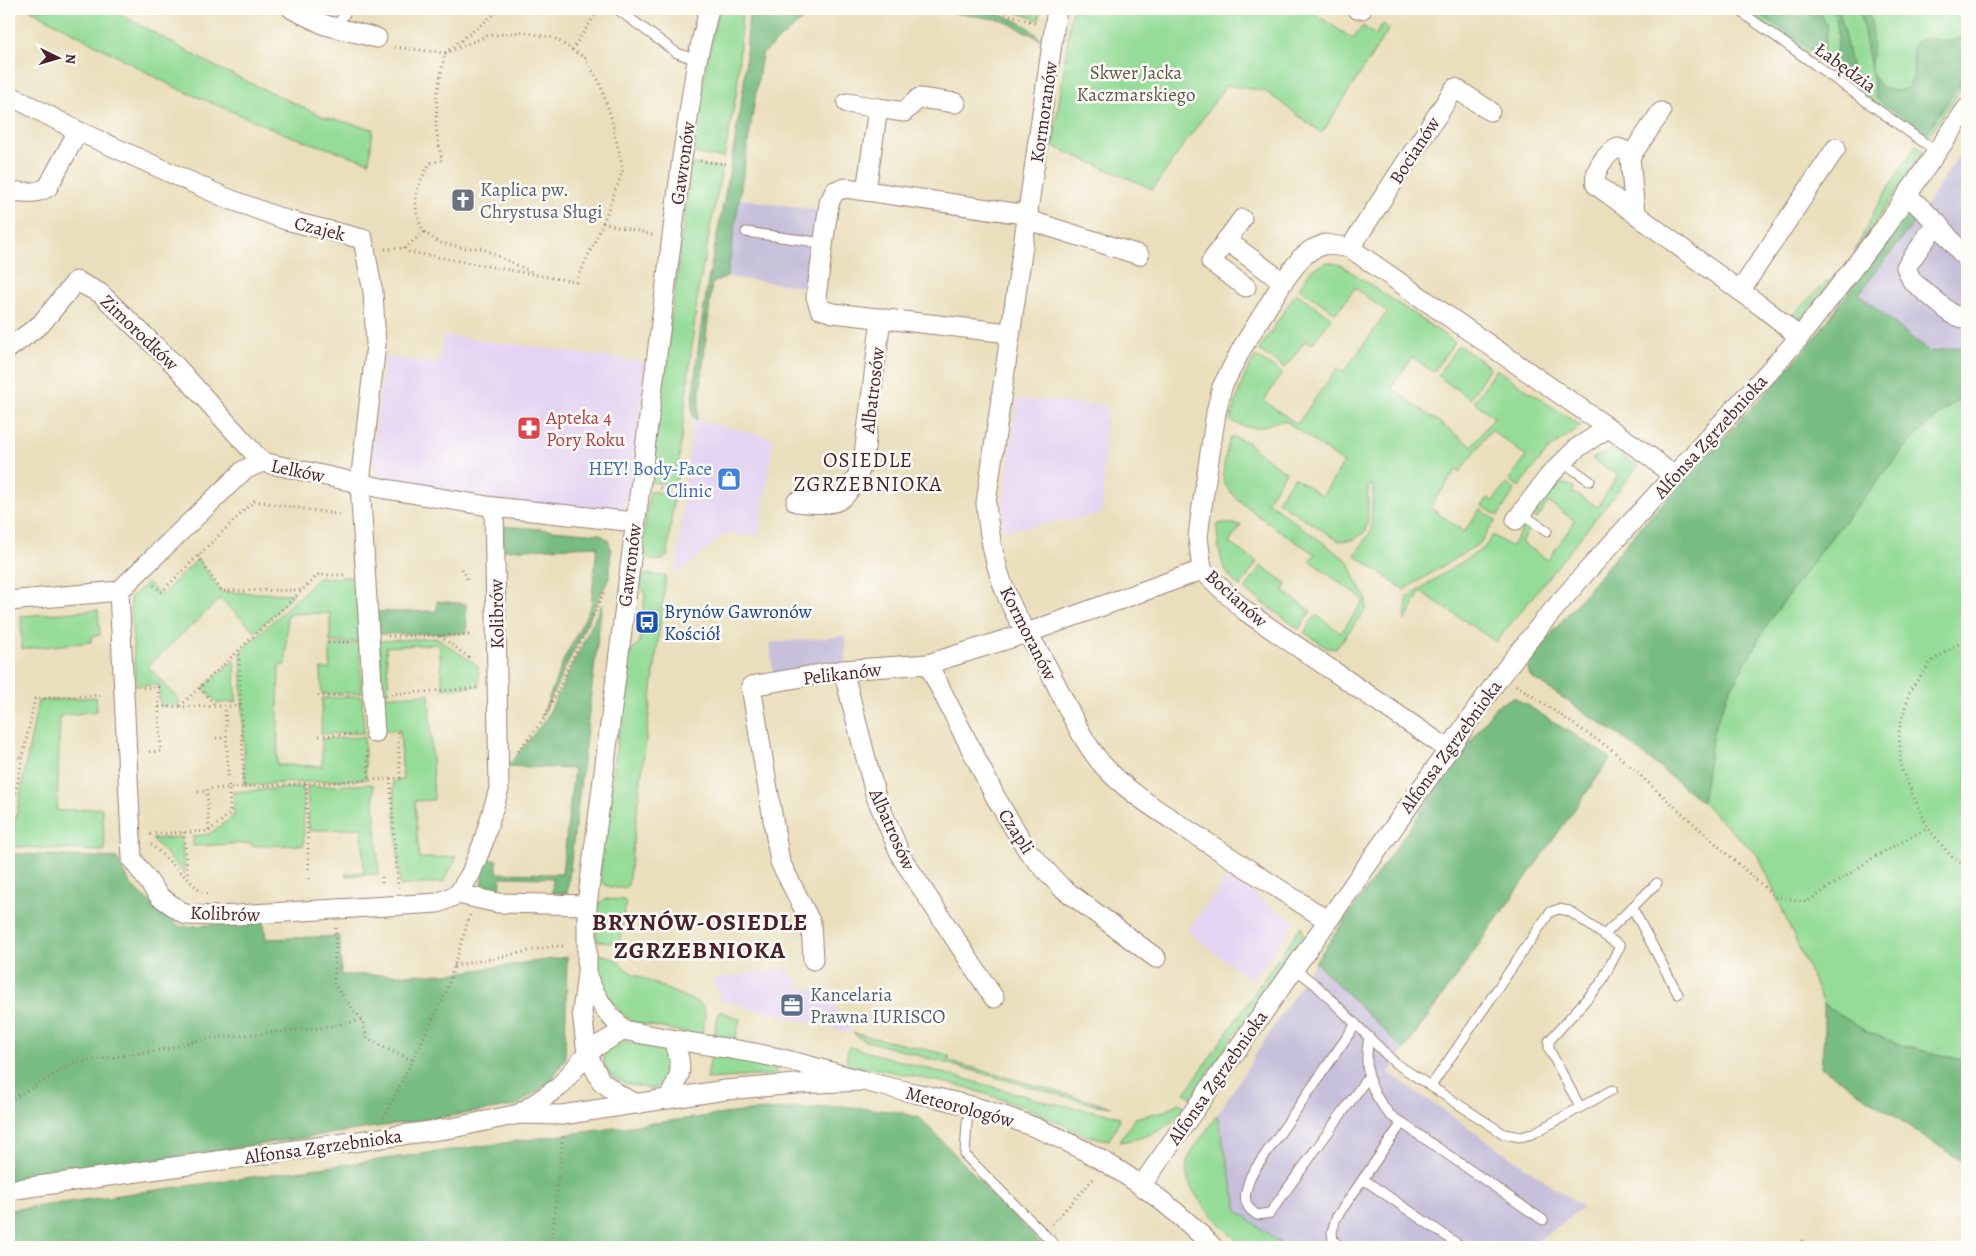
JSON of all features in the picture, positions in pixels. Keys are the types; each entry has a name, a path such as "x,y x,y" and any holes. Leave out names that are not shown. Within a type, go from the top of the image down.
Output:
{"street":[{"path":"292,9 335,28 384,42"},
{"name":"Gawronów","path":"587,1054 582,1012 587,974 587,905 682,158 697,60 709,9"},
{"name":"Kormoranów","path":"1057,9 986,503 989,536 997,567 1013,608 1044,661 1080,732 1115,778 1130,791 1183,827 1327,920"},
{"path":"1357,9 1362,9"},
{"name":"Bocianów","path":"1350,248 1455,88 1490,111"},
{"name":"Czajek","path":"9,96 78,131 224,198 286,220 363,239 373,292 376,344 354,482"},
{"path":"847,103 904,112 919,98 956,103"},
{"path":"866,191 878,108"},
{"name":"Alfonsa Zgrzebnioka","path":"1141,1186 1501,675 1587,571 1799,338 1849,275 1967,108"},
{"path":"1630,157 1661,112"},
{"path":"9,191 31,193 42,191 48,187 78,131"},
{"path":"1635,214 1630,157 1628,152 1618,148 1612,151 1596,170 1594,177 1596,185 1635,214 1740,291 1781,320 1799,338"},
{"path":"1740,291 1836,148"},
{"path":"1009,333 833,313 820,309 816,297 830,203 835,191 846,188 1028,218 1138,255"},
{"path":"1907,195 1938,223 1967,260"},
{"path":"1242,219 1211,262 1246,287"},
{"path":"1938,223 1906,267 1912,281 1952,315 1967,319"},
{"path":"1226,240 1283,282"},
{"name":"Bocianów","path":"1448,749 1245,611 1202,570 1198,537 1216,413 1222,387 1242,348 1283,282 1302,258 1311,250 1325,244 1350,248 1652,458 1674,477"},
{"name":"Zimorodków","path":"9,348 41,324 76,281 100,293 174,364 262,462"},
{"name":"Albatrosów","path":"796,502 823,504 837,502 848,493 855,481 863,463 881,318"},
{"path":"1519,516 1549,476 1577,448 1608,428"},
{"name":"Lelków","path":"119,591 244,470 262,462 386,489 494,506 635,522"},
{"path":"354,482 364,695 371,734"},
{"name":"Kolibrów","path":"119,591 132,859 160,897 186,915 220,916 438,903 467,896 471,873 483,843 499,789 494,506"},
{"name":"Pelikanów","path":"813,960 811,923 780,862 751,686 842,670 928,664 1027,632 1202,570"},
{"path":"9,601 119,591"},
{"name":"Czapli","path":"928,664 997,800 1028,851 1061,887 1156,958"},
{"name":"Albatrosów","path":"842,670 876,797 902,858 994,998"},
{"path":"467,896 498,903 587,905"},
{"path":"587,974 596,996 606,1012 624,1030 673,1040 681,1069 679,1078 668,1099"},
{"path":"519,1114 559,1087 587,1054 607,1039 624,1030"},
{"name":"Meteorologów","path":"673,1040 761,1054 812,1065 863,1081 971,1106 1019,1122 1103,1160 1176,1212 1212,1247"},
{"path":"587,1054 601,1081 619,1095 638,1104 756,1087 863,1081"},
{"name":"Alfonsa Zgrzebnioka","path":"9,1190 452,1128 519,1114 562,1115 638,1104"}],"lane":[{"path":"335,28 348,9"},
{"path":"616,9 676,53 697,60"},
{"name":"Łabędzia","path":"1737,9 1937,152"},
{"path":"746,232 824,243"},
{"path":"1563,462 1590,481"},
{"path":"1519,516 1547,531"},
{"path":"1604,935 1657,883"},
{"path":"1632,907 1678,994"},
{"path":"1431,1086 1550,912 1559,909 1569,911 1620,946 1601,983 1550,1041 1549,1049 1580,1107"},
{"path":"1294,968 1316,985 1395,1063 1504,1134 1520,1137 1532,1134 1612,1090"},
{"path":"1356,1024 1251,1176 1245,1190 1245,1200 1250,1211 1257,1215 1270,1213 1368,1076"},
{"path":"1369,1037 1366,1056 1368,1076 1382,1105 1390,1115 1543,1220"},
{"path":"971,1106 966,1122 965,1155 1057,1247"},
{"path":"1342,1247 1333,1241 1332,1232 1336,1218 1402,1123"},
{"path":"1363,1179 1462,1247"}],"path":[{"path":"501,9 445,53 437,95 436,120 442,160 430,163 421,178 415,194 416,209 424,232 440,243 466,248 481,248 540,276"},
{"path":"572,50 599,9"},
{"path":"991,9 1054,29"},
{"path":"384,42 445,53 487,36 522,32 554,38 585,58 599,81 611,117 623,170 604,223 576,282 409,252 405,248 424,232"},
{"path":"694,160 729,164"},
{"path":"604,223 655,235"},
{"path":"147,578 161,592 254,501 343,515 354,482"},
{"path":"652,487 680,490"},
{"path":"198,556 222,591 302,590"},
{"path":"462,569 467,578"},
{"path":"180,706 318,576 350,574"},
{"path":"520,749 544,719 607,587"},
{"path":"439,635 471,660"},
{"path":"328,643 439,635 470,635"},
{"path":"1967,639 1933,660 1910,690 1899,730 1901,768 1928,828 1949,854 1967,868"},
{"path":"239,650 244,787"},
{"path":"1501,675 1612,750 1774,896 1807,902 1879,854 1928,828"},
{"path":"137,753 161,751 158,687 141,688"},
{"path":"200,688 216,706"},
{"path":"318,696 480,688"},
{"path":"9,822 35,699 105,695"},
{"path":"142,834 209,831 230,814 225,706"},
{"path":"159,707 241,706"},
{"path":"198,792 208,791 207,789 400,778 398,733 319,736"},
{"path":"368,780 371,734"},
{"path":"216,738 226,738"},
{"path":"9,755 23,758"},
{"path":"390,778 398,891"},
{"path":"306,783 309,880"},
{"path":"208,791 209,831"},
{"path":"184,832 188,881"},
{"path":"148,841 201,892 211,894"},
{"path":"382,1123 446,992 454,966 467,896"},
{"path":"337,910 334,985 362,1020 367,1038 412,1060"},
{"path":"454,966 554,946 567,946"},
{"path":"9,1101 74,1063 166,1049 204,1039 321,1028 362,1020"},
{"path":"551,1247 564,1131"},
{"path":"1043,1234 1094,1178"},
{"path":"1802,1240 1803,1247"}],"shaded area":[{"path":"1967,143 1967,346 1929,352 1859,294 1919,216"},
{"path":"739,199 819,210 807,287 727,277"},
{"path":"443,335 646,362 630,493 626,503 621,508 612,512 398,487 383,478 376,471 372,462 384,356 438,364"},
{"path":"1017,399 1107,406 1102,514 1004,531 1002,521 1003,506"},
{"path":"693,416 697,420 774,438 759,536 725,534 676,575"},
{"path":"845,636 846,662 773,674 770,643"},
{"path":"1228,876 1295,922 1252,981 1187,931"},
{"path":"1315,962 1404,1050 1389,1073 1583,1207 1530,1247 1285,1247 1238,1211 1217,1115"},
{"path":"789,968 790,976 797,976 800,990 822,988 853,1033 721,1001 713,979"}],"green space":[{"path":"29,9 111,9 216,67 324,117 373,129 369,162 290,136 174,87"},
{"path":"719,9 742,9 737,90 724,158 692,153 708,54"},
{"path":"763,9 815,9 762,54 727,277 712,283 697,420 693,416 692,407 699,341 744,84 749,13"},
{"path":"926,9 975,10 998,14 1024,25 1042,40 1002,20"},
{"path":"1007,9 1040,9 1039,20"},
{"name":"Skwer Jacka Kaczmarskiego","path":"1072,9 1321,9 1317,15 1353,39 1363,26 1375,35 1383,24 1389,29 1322,133 1265,91 1226,85 1153,189 1053,146"},
{"path":"1744,9 1967,9 1967,80 1926,139"},
{"path":"1753,9 1819,9 1828,29 1821,57"},
{"path":"1833,9 1839,9 1854,79 1833,62 1838,36 1837,22"},
{"path":"1860,9 1868,9 1871,20 1871,69"},
{"path":"1967,34 1967,73 1926,133 1876,98 1871,72 1875,79 1886,88 1896,91 1907,88 1912,78 1914,64 1913,45 1917,41 1930,38 1951,41"},
{"path":"1916,145 1924,151 1854,253 1876,208"},
{"path":"691,164 722,168 698,292 676,485 650,482"},
{"path":"1910,209 1919,216 1859,294 1929,352 1967,346 1967,394 1914,437 1824,546 1768,623 1727,695 1713,732 1702,802 1623,738 1530,676 1528,668 1533,656 1642,525 1813,340"},
{"path":"1327,262 1341,265 1455,342 1433,372 1412,357 1391,388 1472,446 1494,417 1474,402 1496,369 1581,426 1548,450 1519,487 1509,480 1526,456 1491,430 1460,472 1457,469 1430,507 1464,532 1480,509 1496,520 1480,543 1404,590 1355,555 1371,531 1373,485 1368,486 1368,519 1365,532 1353,540 1339,541 1277,501 1294,477 1322,496 1344,463 1287,422 1277,422 1252,428 1230,420 1243,380 1255,356 1282,373 1264,401 1297,424 1337,368 1344,372 1387,312 1355,288 1336,313 1299,288 1311,270"},
{"path":"1840,271 1803,317 1791,316 1824,284"},
{"path":"1296,293 1332,318 1312,344 1305,341 1285,368 1259,350"},
{"path":"1458,345 1490,367 1470,399 1438,376"},
{"path":"1967,394 1967,1061 1907,1047 1867,1032 1824,1005 1759,857 1702,802 1713,732 1727,695 1768,623 1824,546 1914,437 1945,409"},
{"path":"1233,437 1248,442 1255,450 1286,472 1267,501 1349,562 1356,581 1366,597 1366,609 1336,649 1327,648 1304,632 1316,615 1341,633 1364,600 1310,561 1315,554 1250,510 1229,490 1224,482 1223,473 1229,440"},
{"path":"1612,449 1638,466 1496,642 1420,591 1405,621 1407,597 1484,548 1493,535 1511,547 1523,529 1530,528 1521,542 1548,560 1575,521 1548,502 1537,519 1528,513 1554,483 1574,487 1572,492 1598,507 1618,475 1592,459"},
{"path":"1506,484 1515,490 1498,516 1482,506 1488,498 1493,501"},
{"path":"650,491 674,495 667,556 663,560 651,559 645,554 644,550 643,543"},
{"path":"1218,524 1241,525 1229,543 1257,562 1240,587 1229,575 1222,560 1218,544 1217,527"},
{"path":"504,526 600,534 608,540 611,550 609,578 541,718 564,659 591,606 597,546 502,550"},
{"path":"198,559 221,592 294,594 256,632 220,599 148,666 179,700 179,705 160,706 159,685 136,686 130,597 148,583 161,595"},
{"path":"1261,566 1287,584 1283,591 1311,611 1299,629 1245,590"},
{"path":"645,574 666,576 628,885 624,888 614,888 603,883 600,876 628,656 640,641 645,595 640,586 642,577"},
{"path":"356,577 359,641 330,642 330,613 287,614 286,665 279,666 277,765 322,766 322,739 364,737 366,779 245,785 241,651 318,578"},
{"path":"437,601 466,604 467,633 378,634 376,612 437,611"},
{"path":"602,604 567,893 552,893 553,878 501,877 500,893 482,892 484,860 497,860 497,873 562,874 574,769 508,766 546,719"},
{"path":"98,610 100,635 91,637 91,642 22,649 21,616"},
{"path":"437,638 478,666 479,686 443,689 439,644 386,647 389,692 382,693 379,641"},
{"path":"359,643 362,693 322,694 321,669 330,669 330,645"},
{"path":"235,659 236,702 217,703 203,688"},
{"path":"429,694 434,800 415,801 419,858 457,857 443,882 400,886 393,781 403,780 400,731 378,731 376,697"},
{"path":"362,696 364,733 321,734 322,698"},
{"path":"96,697 97,711 60,716 57,811 102,808 105,851 9,845 9,828 14,828 38,701"},
{"path":"1514,697 1611,758 1404,1050 1315,962 1496,706"},
{"path":"373,784 379,874 345,876 345,874 364,872 362,828 309,831 307,787"},
{"path":"303,787 304,845 252,846 252,843 193,846 193,836 209,834 234,816 233,792"},
{"path":"181,837 185,874 152,839"},
{"path":"9,852 16,854 117,858 132,887 180,927 264,921 266,939 340,936 341,975 448,974 567,957 565,1059 550,1082 516,1106 9,1182"},
{"path":"606,899 624,900 626,903 620,941 616,943 596,941 597,908 599,903"},
{"path":"1301,926 1302,939 1191,1097 1185,1093"},
{"path":"597,954 611,957 628,971 701,1004 705,1015 701,1036 633,1022 625,1016 617,1009 606,993 599,975"},
{"path":"1824,1005 1867,1032 1907,1047 1967,1061 1967,1165 1821,1067 1824,1037"},
{"path":"719,1011 740,1019 734,1044 713,1040"},
{"path":"853,1033 949,1055 949,1061 1112,1107 1095,1105 863,1040"},
{"path":"626,1042 655,1048 664,1052 669,1057 671,1063 670,1076 661,1086 648,1088 627,1084 612,1076 606,1069 604,1056 608,1048"},
{"path":"848,1048 1051,1103 1115,1115 1120,1120 1109,1140 1087,1136 1030,1109 965,1087 879,1069 848,1066 846,1064"},
{"path":"711,1055 770,1063 775,1065 776,1073 773,1075 707,1079"},
{"path":"1178,1103 1185,1106 1179,1115 1165,1127 1139,1138 1119,1142 1135,1118 1165,1111"},
{"path":"842,1106 899,1112 920,1118 1044,1247 9,1247 9,1210 748,1111"},
{"path":"1217,1115 1238,1211 1285,1247 1243,1247 1214,1218 1195,1193 1189,1181 1186,1168 1189,1157"}],"place":[{"name":"Kaplica pw. Chrystusa Sługi","path":"463,200"},
{"name":"Apteka 4 Pory Roku","path":"529,428"},
{"name":"HEY! Body-Face Clinic","path":"729,479"},
{"name":"Brynów Gawronów Kościół","path":"647,622"},
{"name":"Kancelaria Prawna IURISCO","path":"792,1005"}],"district":[{"name":"OSIEDLE ZGRZEBNIOKA","path":"868,472"},
{"name":"BRYNÓW-OSIEDLE ZGRZEBNIOKA","path":"700,936"}]}
